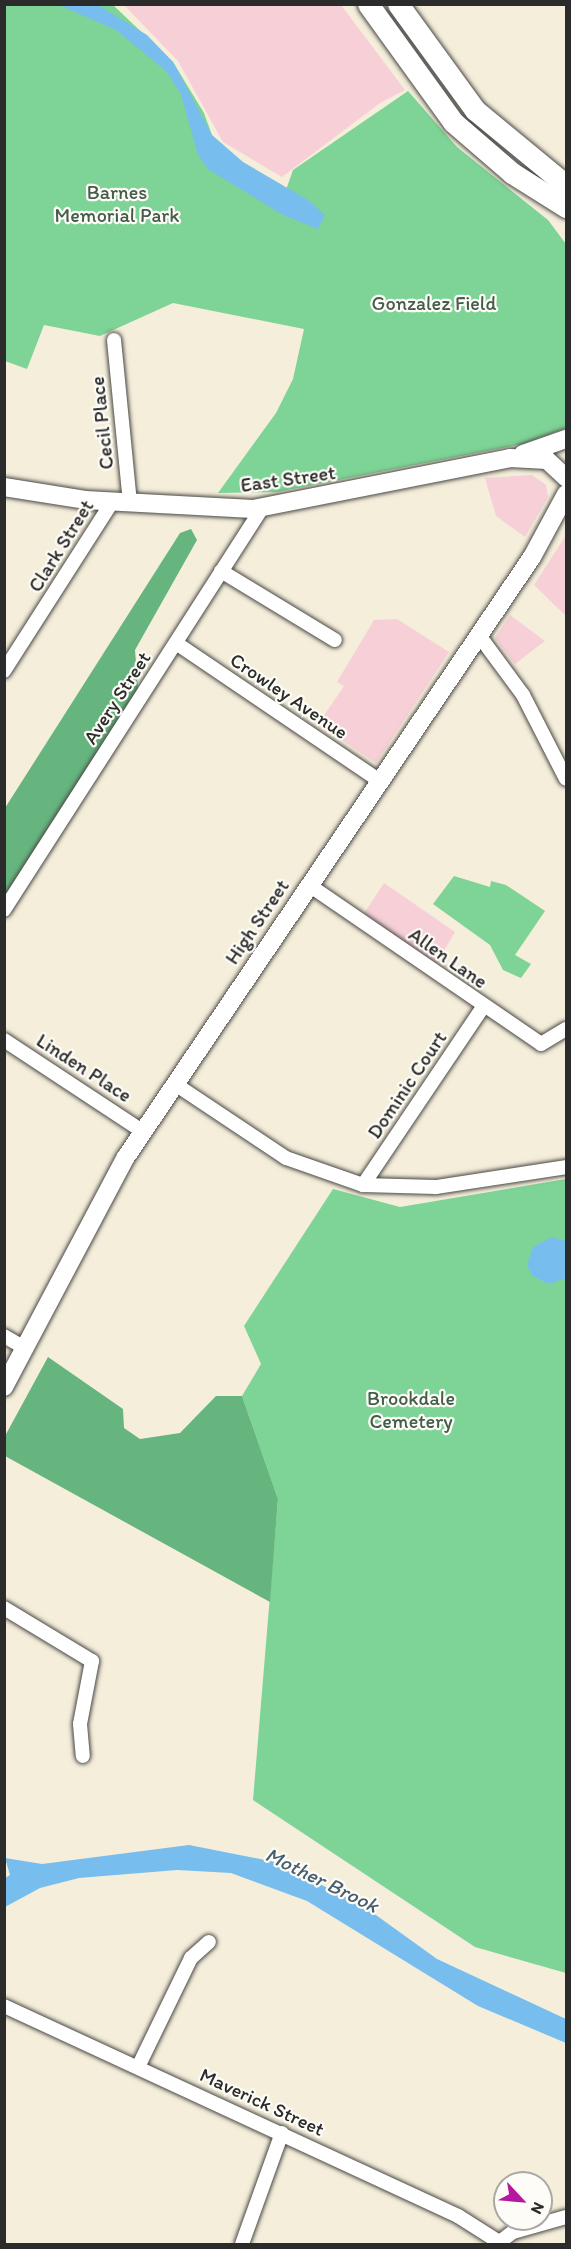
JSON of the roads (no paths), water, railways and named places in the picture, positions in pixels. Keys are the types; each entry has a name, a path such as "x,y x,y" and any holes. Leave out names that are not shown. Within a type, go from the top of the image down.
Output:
{"highway":[{"path":"368,4 453,122 507,170 567,207"},
{"path":"398,4 475,110 567,185"}],"main road":[{"path":"510,458 567,439"},
{"name":"East Street","path":"4,487 111,502 262,508 510,458 547,460 567,478"},
{"name":"High Street","path":"4,1387 142,1131 380,781 478,634 567,494"}],"street":[{"name":"Cecil Place","path":"114,340 130,503"},
{"name":"Clark Street","path":"4,671 111,502"},
{"name":"Avery Street","path":"4,910 262,508"},
{"path":"220,571 335,640"},
{"path":"478,634 523,695 567,779"},
{"name":"Crowley Avenue","path":"176,643 380,781"},
{"name":"Allen Lane","path":"309,885 483,1007 541,1044 567,1029"},
{"name":"Dominic Court","path":"363,1185 483,1007"},
{"name":"Linden Place","path":"4,1040 142,1131"},
{"path":"175,1084 286,1158 363,1185 436,1187 567,1167"},
{"path":"4,1336 25,1348"},
{"path":"4,1608 92,1661 93,1674 80,1724 83,1756"},
{"path":"140,2065 191,1958 209,1942"},
{"name":"Maverick Street","path":"4,2006 140,2065 458,2216 498,2243"},
{"path":"242,2244 282,2133"},
{"path":"498,2243 521,2229 567,2217"}],"water":[{"path":"59,5 98,5 147,35 173,62 212,135 243,162 308,200 325,215 318,229 283,215 208,169 198,155 181,94 166,71 116,30"},
{"path":"552,1237 566,1241 566,1278 549,1284 533,1276 527,1266 533,1247"},
{"path":"189,1845 275,1862 362,1905 437,1959 566,2019 566,2043 478,2006 307,1901 231,1873 177,1870 79,1878 40,1888 5,1907 5,1878 10,1875 5,1858 42,1864"}],"park label":[{"name":"Barnes Memorial Park","path":"117,204"},
{"name":"Gonzalez Field","path":"434,303"},
{"name":"Brookdale Cemetery","path":"411,1410"}],"water label":[{"name":"Mother Brook","path":"322,1880"}]}
